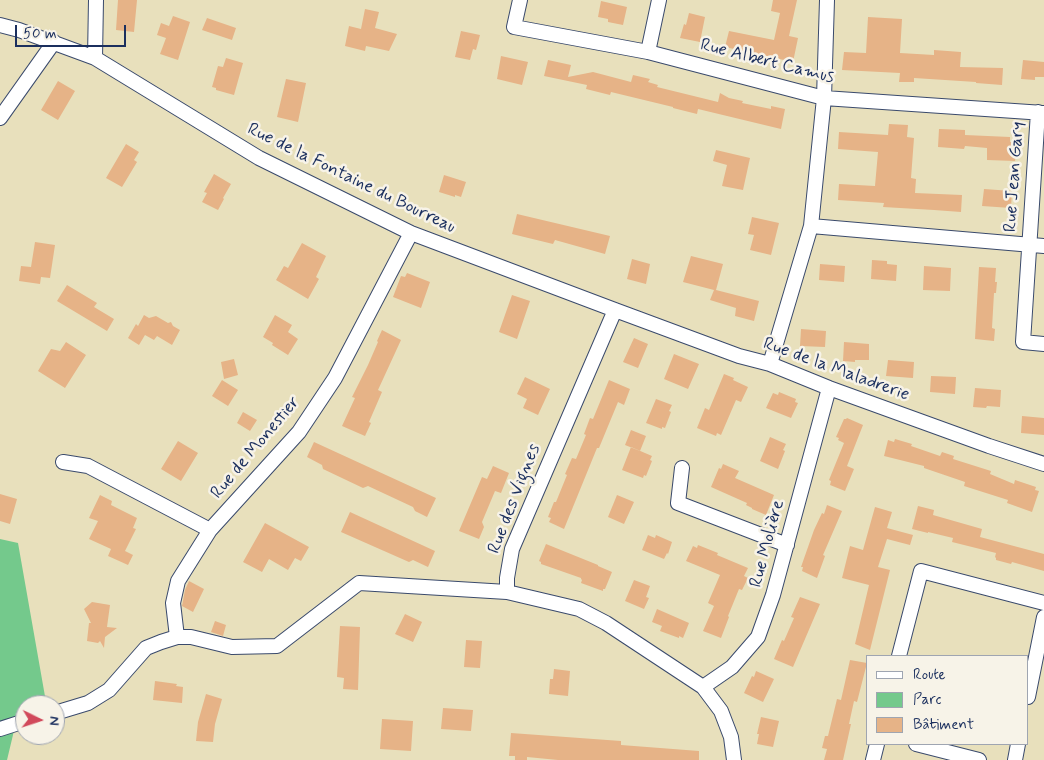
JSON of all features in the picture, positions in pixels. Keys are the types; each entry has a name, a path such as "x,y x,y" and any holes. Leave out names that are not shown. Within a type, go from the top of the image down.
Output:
{"street":[{"path":"95,58 96,0"},
{"name":"Rue Albert Camus","path":"520,0 514,27 648,52 824,98 1041,113"},
{"path":"648,52 659,0"},
{"path":"770,364 811,226 824,98 828,0"},
{"name":"Rue de la Fontaine du Bourreau","path":"0,25 54,42 95,58 258,158 411,232 615,310"},
{"path":"0,118 54,42"},
{"name":"Rue Jean Gary","path":"1041,113 1029,245 1023,342 1044,344"},
{"path":"811,226 1029,245"},
{"name":"Rue de Monestier","path":"177,637 173,602 178,581 210,530 293,438 335,378 411,232"},
{"name":"Rue Jean Gary","path":"1029,245 1044,246"},
{"name":"Rue de la Maladrerie","path":"615,310 739,356 770,364 829,388 989,446 1044,464"},
{"name":"Rue des Vignes","path":"507,592 507,578 512,549 615,310"},
{"name":"Rue Molière","path":"703,687 732,667 758,637 773,595 829,388"},
{"path":"63,462 88,466 210,530"},
{"path":"682,468 678,503 787,545"},
{"path":"899,655 921,571 1044,603"},
{"path":"65,710 88,703 108,690 146,648 177,637 191,637 232,648 277,646 359,583 507,592 579,610 606,622 703,687 721,711 731,737 734,760"},
{"path":"1029,692 1044,617"},
{"path":"0,729 15,725"},
{"path":"873,760 877,745"},
{"path":"920,745 978,760"},
{"path":"1015,760 1018,745"}],"green space":[{"path":"0,539 18,543 45,695 15,695 15,727 7,760 0,760"}],"building":[{"path":"118,0 137,0 134,32 116,30"},
{"path":"773,0 797,0 789,36 798,38 793,62 725,47 729,31 774,40 780,13 771,11"},
{"path":"601,1 627,7 623,25 608,22 608,19 598,17"},
{"path":"365,9 379,12 375,28 397,34 389,51 366,46 365,51 345,46 349,26 361,29"},
{"path":"689,13 705,17 700,42 680,38"},
{"path":"173,16 190,22 178,60 160,54 166,38 157,35 161,23 169,26"},
{"path":"868,17 902,19 900,53 934,55 934,50 961,52 960,67 1003,68 1002,85 914,78 914,82 899,82 900,73 842,70 844,52 866,53"},
{"path":"207,18 236,28 232,40 202,30"},
{"path":"461,31 480,35 476,50 473,49 470,60 455,57"},
{"path":"501,56 528,62 522,85 497,79"},
{"path":"226,58 243,63 234,95 212,87 218,66 223,67"},
{"path":"548,60 571,65 568,77 593,72 631,82 633,75 650,79 648,82 658,85 657,87 718,102 720,93 729,98 743,101 742,103 771,109 771,106 785,109 781,129 698,109 697,114 611,92 610,95 586,89 587,85 544,76"},
{"path":"1023,60 1044,62 1044,77 1035,77 1035,80 1021,79"},
{"path":"286,79 306,83 298,122 277,117"},
{"path":"58,81 75,91 58,120 41,110"},
{"path":"889,124 908,125 907,137 914,138 911,178 916,179 915,193 962,195 961,212 883,207 884,203 838,200 839,184 875,186 878,152 838,149 839,132 888,135"},
{"path":"939,129 965,130 965,135 1010,137 1010,142 1017,143 1015,161 987,160 987,148 965,146 964,149 938,147"},
{"path":"126,144 139,152 134,160 137,162 122,187 106,178"},
{"path":"716,150 750,158 743,190 722,186 727,165 713,161"},
{"path":"214,174 231,184 218,210 202,202 207,193 204,192"},
{"path":"444,175 466,182 461,197 439,192"},
{"path":"984,189 1012,191 1011,208 982,206"},
{"path":"517,214 610,236 605,254 555,240 553,244 512,234"},
{"path":"752,217 779,223 771,255 750,250 754,235 748,234"},
{"path":"35,242 55,245 50,278 41,277 40,284 19,281 21,266 31,267"},
{"path":"302,243 326,256 316,277 319,279 308,299 276,280 284,266 288,268"},
{"path":"691,256 723,264 716,290 759,301 754,321 735,316 736,308 710,300 714,290 683,282"},
{"path":"632,259 650,264 646,284 627,279"},
{"path":"872,260 887,261 887,264 897,265 896,281 871,279"},
{"path":"820,264 845,266 844,282 819,280"},
{"path":"924,266 951,268 950,291 923,290"},
{"path":"979,267 996,268 995,282 997,282 996,293 994,293 992,328 995,329 994,341 975,339"},
{"path":"407,273 430,282 421,308 393,297 401,276 405,277"},
{"path":"67,285 97,303 94,307 114,319 107,331 57,301"},
{"path":"512,295 530,301 517,339 499,332"},
{"path":"144,315 149,318 156,316 168,323 171,322 173,326 180,330 172,345 157,336 154,340 145,335 139,345 128,338"},
{"path":"275,315 292,325 288,332 298,339 288,355 263,337"},
{"path":"801,329 826,331 825,347 800,346"},
{"path":"382,330 401,340 378,390 382,392 365,436 342,426 355,398 352,397 368,365"},
{"path":"634,338 648,344 638,368 623,362"},
{"path":"66,342 86,355 65,388 38,371 51,349 60,351"},
{"path":"844,342 869,344 869,360 843,361"},
{"path":"674,354 699,364 688,389 664,379"},
{"path":"234,359 238,375 224,379 221,362"},
{"path":"888,360 914,362 913,378 886,376"},
{"path":"724,374 748,387 741,402 736,400 721,435 717,433 716,436 697,428 705,408 709,410"},
{"path":"931,376 956,377 955,394 930,392"},
{"path":"525,377 550,389 538,415 523,408 527,399 517,394"},
{"path":"222,380 238,390 228,406 212,396"},
{"path":"609,380 630,389 624,405 618,402 564,529 549,522 551,518 548,517 567,475 565,474 572,458 576,459 586,435 584,434 590,418 593,419"},
{"path":"975,388 1001,390 1000,407 973,407"},
{"path":"779,392 796,399 795,402 798,403 791,418 766,408 773,393 778,395"},
{"path":"656,399 672,405 665,428 662,427 662,429 646,423"},
{"path":"243,412 257,420 250,431 237,423"},
{"path":"1022,416 1044,418 1044,435 1021,433"},
{"path":"847,418 863,425 847,466 854,469 845,491 830,485 831,481 829,480 844,443 836,437 844,419"},
{"path":"631,430 646,436 640,451 625,445"},
{"path":"770,437 786,444 778,469 760,461"},
{"path":"895,439 940,456 942,452 954,456 953,459 991,471 990,474 1014,484 1015,480 1036,487 1035,490 1039,491 1032,512 1007,503 1008,500 964,486 965,482 924,468 924,466 884,456 888,440 894,442"},
{"path":"178,441 198,453 181,481 161,469"},
{"path":"314,442 436,498 427,517 415,511 413,507 368,486 363,488 323,469 322,465 307,457"},
{"path":"631,447 652,456 646,476 644,475 643,478 622,470"},
{"path":"723,464 739,471 735,478 774,495 766,515 752,509 746,505 747,503 711,487 719,468 721,469"},
{"path":"493,466 509,473 501,493 495,491 482,522 484,527 479,539 459,531 482,477 487,479"},
{"path":"0,494 17,499 10,524 0,521"},
{"path":"100,495 112,501 111,505 137,518 133,528 136,529 125,551 133,555 128,565 108,556 111,549 89,539 98,521 89,518"},
{"path":"617,495 634,502 624,524 608,517"},
{"path":"827,505 842,511 823,555 825,556 817,578 802,571 803,567 801,567 814,530"},
{"path":"918,506 934,510 933,515 982,529 980,537 1044,554 1044,571 1012,562 1011,564 996,560 996,553 952,542 953,538 912,529"},
{"path":"875,507 892,512 887,528 913,535 910,545 887,539 878,567 890,570 870,650 855,644 869,585 842,578 850,546 863,550"},
{"path":"350,512 435,551 428,567 413,560 409,562 341,532"},
{"path":"265,523 309,547 301,561 295,558 288,570 269,559 262,572 243,562"},
{"path":"648,535 655,538 656,535 672,542 664,559 642,550"},
{"path":"546,544 612,572 605,589 603,591 581,583 581,578 541,564 539,561"},
{"path":"698,545 748,568 744,576 748,578 742,590 739,589 721,638 703,631 714,606 708,603 720,575 686,561 693,546 697,548"},
{"path":"634,580 650,586 646,597 649,598 644,609 625,601"},
{"path":"189,581 204,589 193,612 182,606"},
{"path":"800,597 820,604 793,667 774,659 794,618 791,617"},
{"path":"92,602 110,605 107,627 117,628 105,637 104,648 100,641 98,643 87,641 89,623 91,623 84,609"},
{"path":"657,609 689,623 683,638 660,631 662,626 652,622"},
{"path":"405,614 422,622 413,642 395,634"},
{"path":"215,621 226,625 223,636 211,632"},
{"path":"340,626 360,627 358,690 343,689 344,678 337,677"},
{"path":"466,640 482,641 480,668 464,667"},
{"path":"850,660 866,663 857,702 854,701 843,760 824,760 827,749 822,748 825,736 828,736 837,699 841,700"},
{"path":"554,669 570,671 568,696 549,694 550,679 553,679"},
{"path":"756,671 774,679 763,702 744,693"},
{"path":"155,681 177,684 176,686 183,687 182,703 153,700"},
{"path":"206,694 222,699 215,724 213,742 196,741 198,722"},
{"path":"443,708 473,710 471,731 441,729"},
{"path":"761,717 779,721 773,747 757,744"},
{"path":"382,719 413,721 411,751 380,749"},
{"path":"511,733 621,741 621,745 699,751 699,760 558,760 527,757 527,760 515,760 515,756 509,756"}]}
